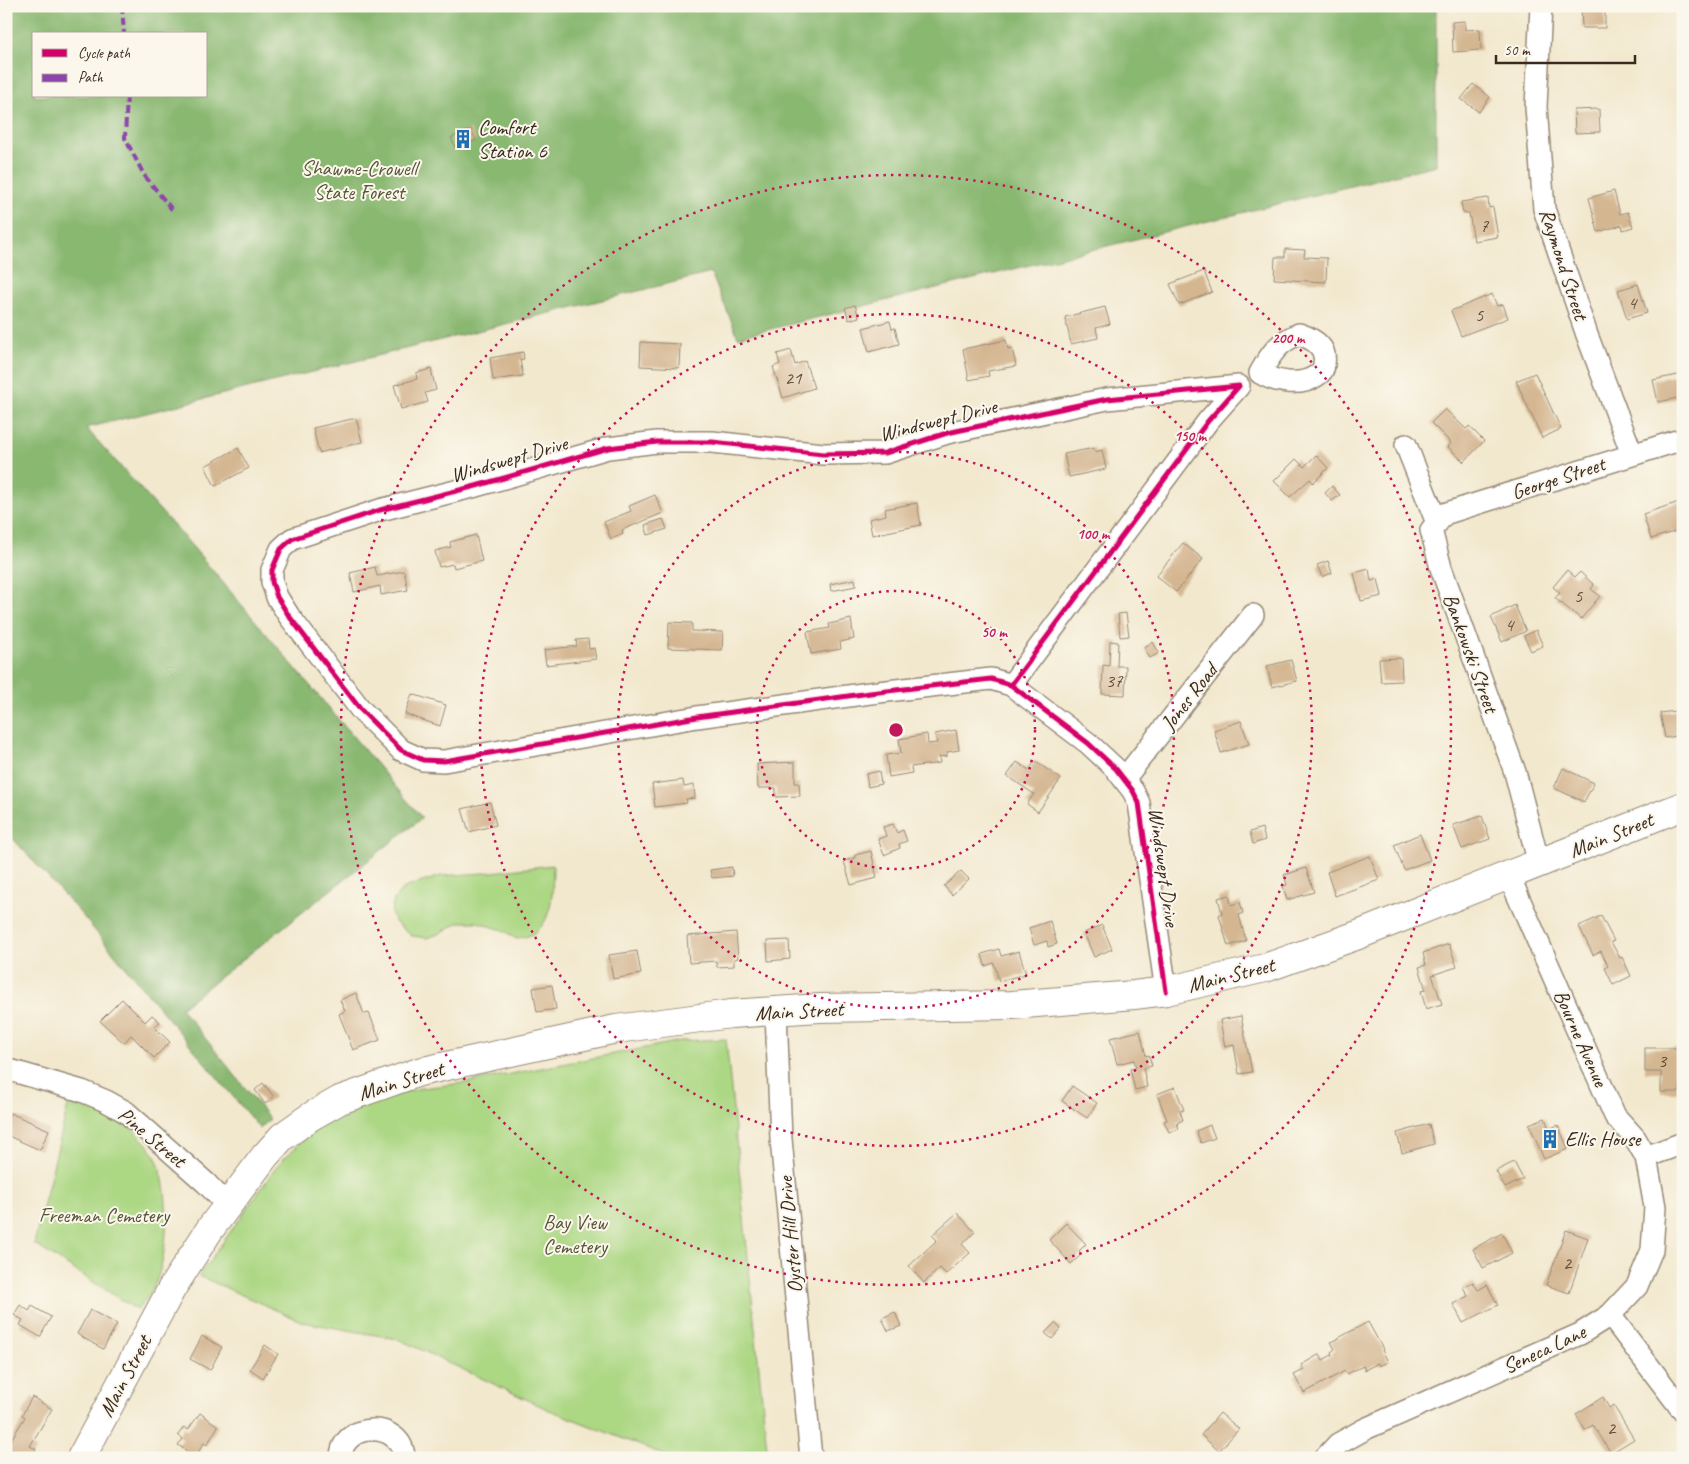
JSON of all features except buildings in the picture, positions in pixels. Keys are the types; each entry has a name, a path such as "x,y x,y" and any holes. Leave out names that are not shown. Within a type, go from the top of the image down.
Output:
{"main road":[{"name":"Main Street","path":"81,1458 181,1272 210,1229 265,1156 282,1137 310,1117 340,1100 419,1072 616,1029 730,1014 820,1008 1012,1005 1166,991 1265,968 1358,935 1683,806"}],"street":[{"name":"Raymond Street","path":"1541,6 1536,108 1544,209 1587,335 1632,454"},
{"name":"Windswept Drive","path":"1011,685 1208,421 1239,386 1260,373"},
{"name":"Windswept Drive","path":"1166,991 1139,803 1116,769 1088,743 1011,685 991,679 870,693 697,717 444,761 423,760 401,750 361,710 289,616 277,597 272,582 272,570 281,549 292,540 380,510 476,486 608,448 657,442 712,442 823,454 885,454 947,433 1107,399 1239,386"},
{"name":"George Street","path":"1437,523 1444,514 1683,439"},
{"name":"Bankowski Street","path":"1406,445 1437,523 1431,530 1440,568 1515,772 1539,864"},
{"name":"Jones Road","path":"1124,779 1253,615"},
{"name":"Bourne Avenue","path":"1509,876 1615,1116 1634,1138 1646,1157"},
{"name":"Oyster Hill Drive","path":"776,1012 781,1139 811,1458"},
{"name":"Pine Street","path":"6,1069 82,1092 106,1101 126,1112 206,1183 228,1206"},
{"path":"1646,1157 1683,1143"},
{"name":"Seneca Lane","path":"1325,1458 1338,1444 1365,1429 1580,1334 1610,1315 1637,1286 1652,1250 1655,1207 1646,1157"},
{"path":"1610,1315 1683,1411"},
{"path":"341,1458 341,1452 352,1437 362,1430 372,1429 385,1431 394,1437 401,1446 404,1458"}],"green space":[{"name":"Shawme-Crowell State Forest","path":"6,6 1436,6 1436,165 738,337 711,273 86,428 192,546 422,818 181,1008 270,1119 260,1129 82,915 6,831"},
{"path":"553,865 551,904 548,913 539,929 529,936 516,939 505,931 478,922 459,922 439,934 427,938 412,936 396,923 391,913 394,899 404,888 441,876"},
{"name":"Bay View Cemetery","path":"726,1039 767,1449 761,1458 672,1458 547,1409 398,1339 303,1322 199,1276 280,1162 322,1123 378,1098 421,1088 464,1083 681,1041"},
{"name":"Freeman Cemetery","path":"69,1102 103,1113 128,1126 147,1144 156,1158 161,1171 166,1203 164,1253 154,1286 137,1310 34,1244"}],"marked path":[{"path":"122,6 124,32"},
{"path":"127,98 125,138 144,175 174,212"}],"cycle path":[{"path":"1011,685 1208,421 1239,386 1107,399 947,433 885,453 823,454 712,442 657,442 608,448 476,486 380,510 292,539 281,549 272,570 272,582 277,597 289,616 361,710 401,750 423,760 444,761 697,717 870,693 991,679 1011,685 1088,743 1116,769 1133,791 1139,803 1166,991"}],"place":[{"name":"Comfort Station 6","path":"463,139"},
{"name":"Ellis House","path":"1550,1139"}]}
